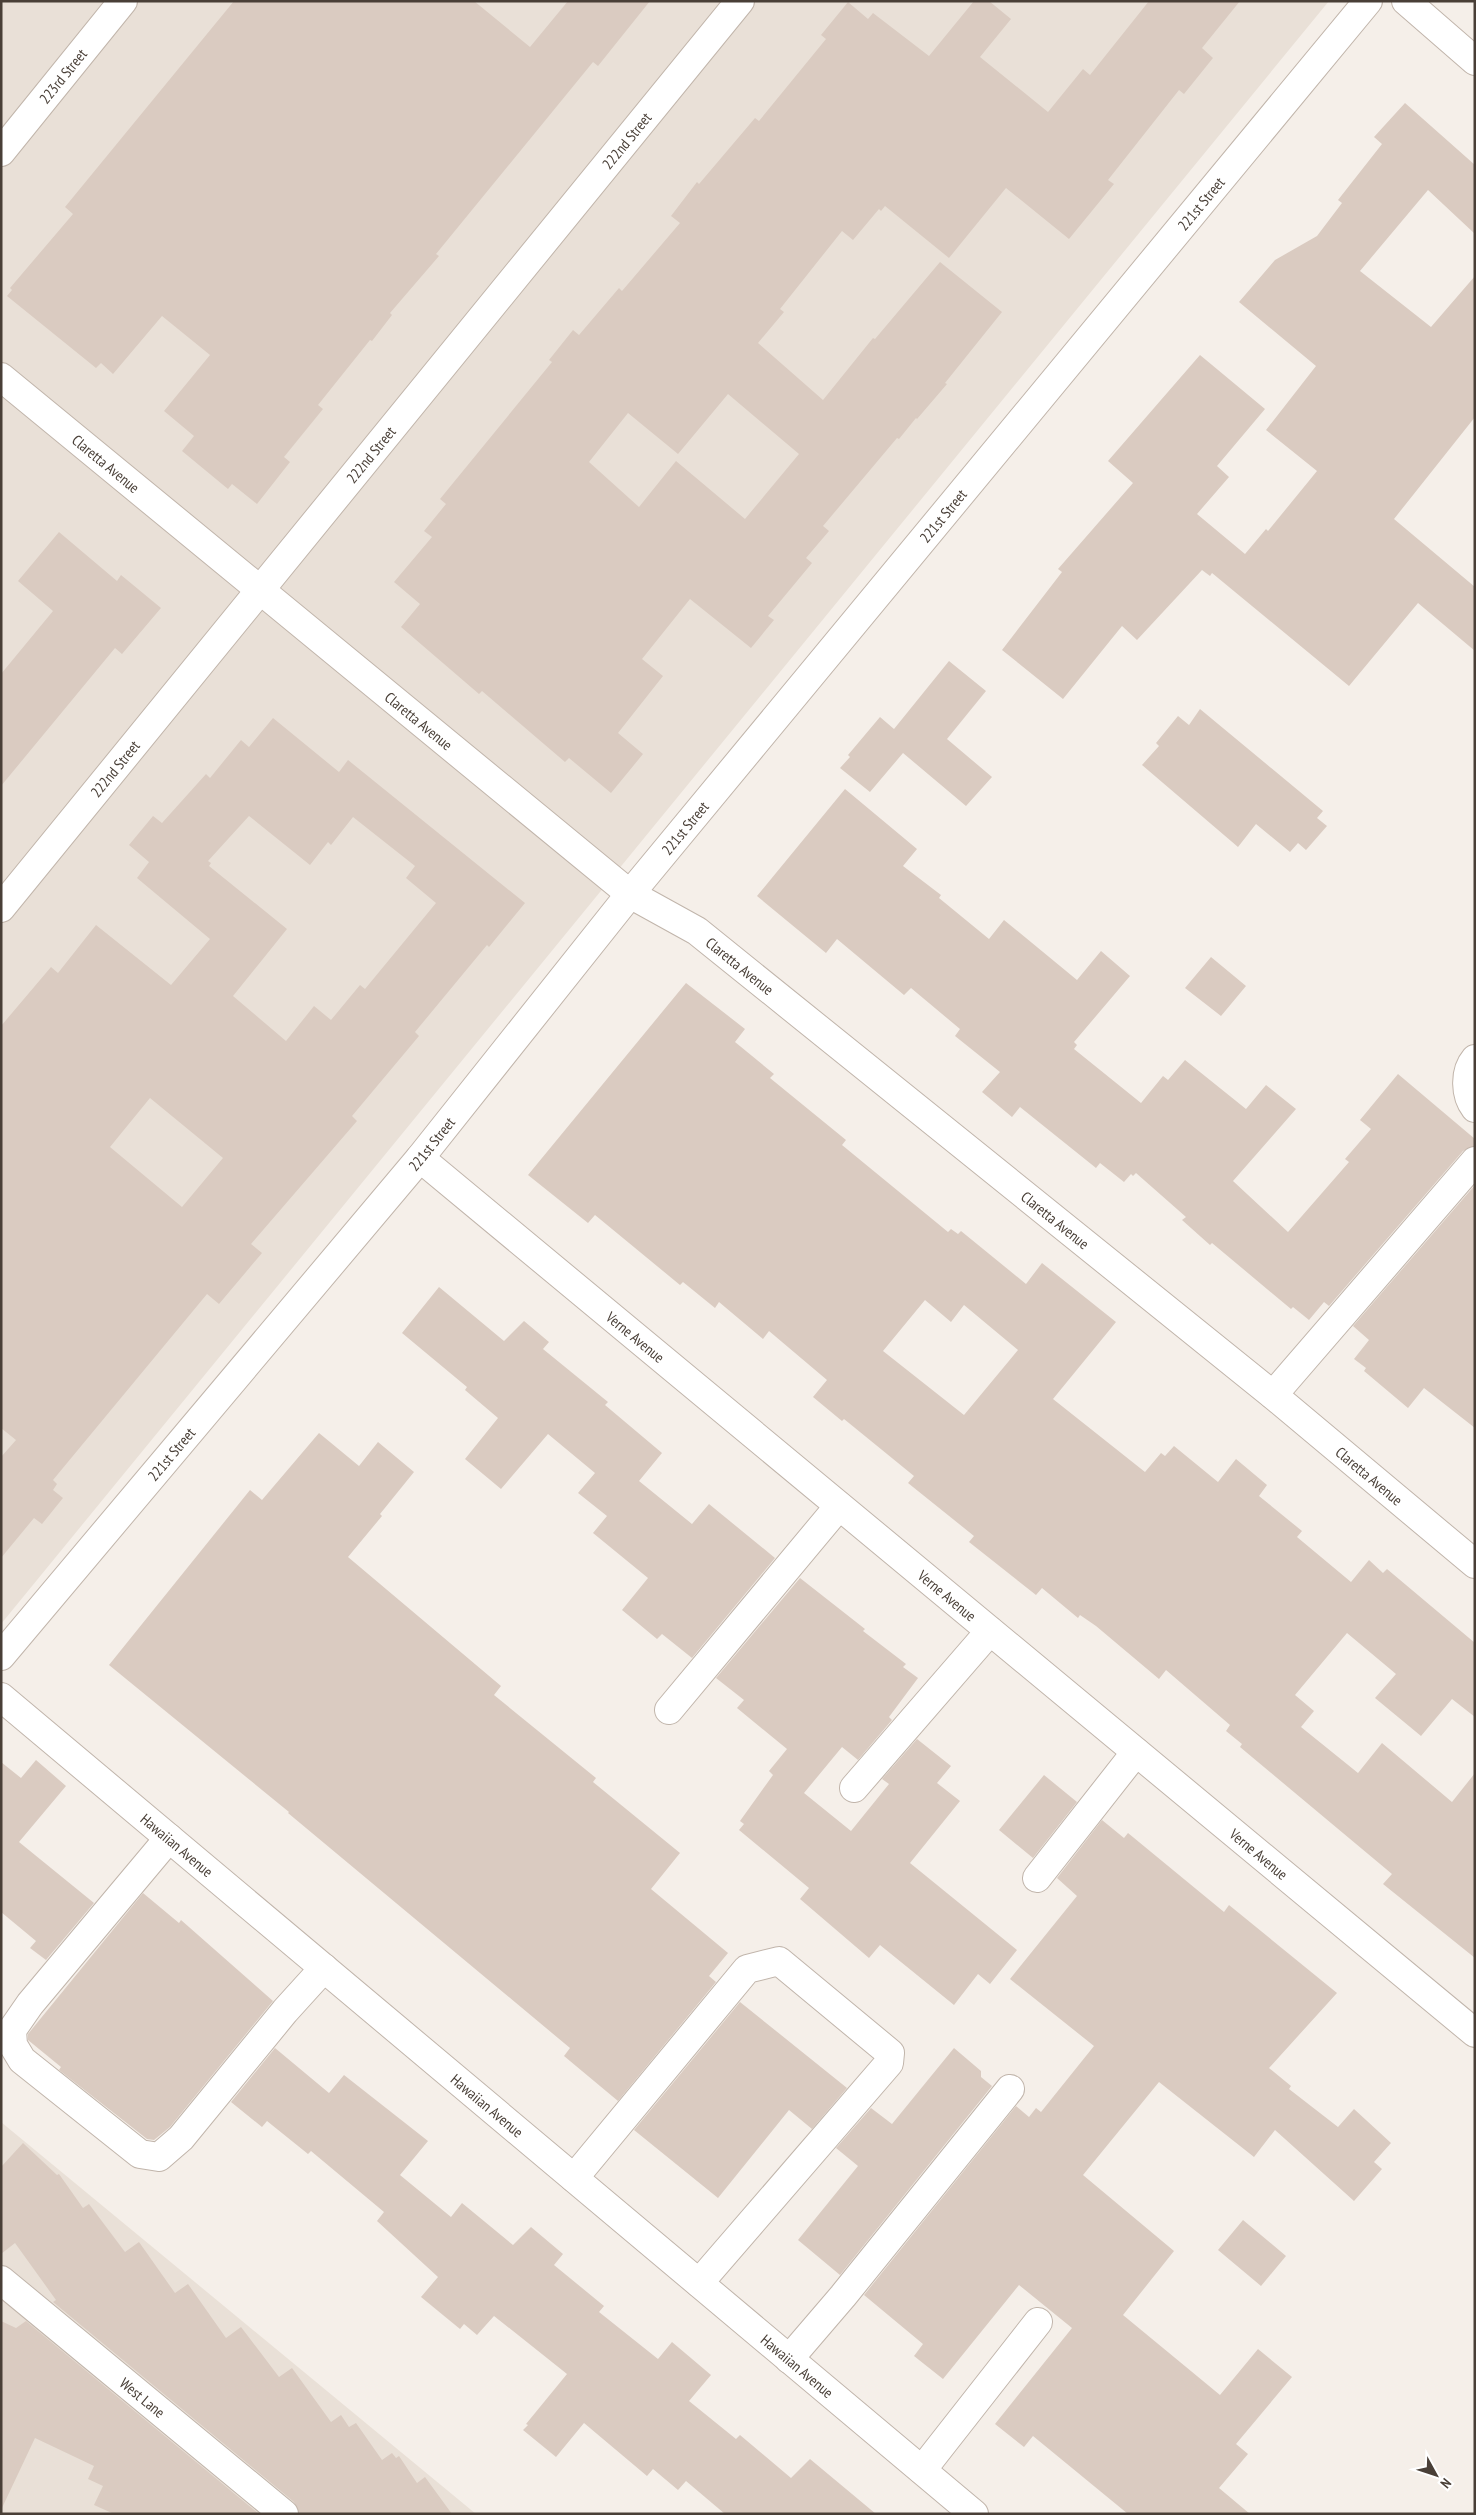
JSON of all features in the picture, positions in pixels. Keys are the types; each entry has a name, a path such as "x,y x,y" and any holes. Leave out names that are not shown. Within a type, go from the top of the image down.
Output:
{"street":[{"name":"223rd Street","path":"1,152 123,1"},
{"name":"222nd Street","path":"1,908 740,1"},
{"name":"221st Street","path":"1,1656 420,1158 630,894 1368,1"},
{"path":"1406,1 1475,61"},
{"name":"Claretta Avenue","path":"1,377 630,894 697,931 1471,1552"},
{"path":"1475,1059 1468,1072 1468,1092 1475,1108"},
{"name":"Verne Avenue","path":"420,1158 1475,2033"},
{"path":"1273,1395 1475,1161"},
{"path":"669,1710 839,1506"},
{"path":"854,1788 990,1631"},
{"name":"Hawaiian Avenue","path":"1,1697 974,2514"},
{"path":"1037,1878 1136,1752"},
{"path":"169,1838 36,1996 12,2030 13,2045 22,2060 140,2154 159,2156 181,2138 285,2011 324,1968"},
{"path":"574,2178 747,1970 779,1961 890,2053 889,2063 698,2283"},
{"path":"788,2359 843,2296 1010,2089"},
{"name":"West Lane","path":"1,2280 284,2514"},
{"path":"922,2470 1038,2322"}],"shaded area":[{"path":"1,1 1329,1 1,1624"},
{"path":"1,2122 476,2514 1,2514"}],"building":[{"path":"234,1 474,1 530,47 568,1 650,1 598,66 593,62 436,254 439,256 390,313 392,315 372,341 370,340 318,405 323,409 284,457 290,462 257,504 232,484 228,489 182,451 194,436 164,411 210,355 162,316 113,374 101,363 96,368 7,296 12,290 10,288 73,214 65,207"},
{"path":"974,1 989,1 1011,19 980,57 1048,112 1083,69 1090,75 1149,1 1240,1 1202,48 1213,58 1184,94 1179,90 1108,180 1114,184 1069,239 1006,188 949,258 885,206 881,211 879,209 853,240 842,231 780,309 784,312 758,343 823,400 873,338 875,339 940,262 1002,312 945,383 947,384 899,439 897,438 823,526 829,531 806,558 812,563 768,616 774,620 751,648 690,599 642,659 663,676 618,733 643,754 611,793 569,758 565,762 482,691 479,694 401,627 420,604 394,582 432,537 424,531 446,504 440,499 552,362 549,360 573,330 579,335 619,288 622,291 680,223 671,216 697,182 699,184 755,118 759,121 826,39 821,35 848,2 868,19 873,13 929,56","holes":["728,394 799,454 745,519 676,461 639,507 589,462 628,413 678,454"]},
{"path":"1405,103 1475,165 1475,234 1428,190 1360,271 1431,327 1475,276 1475,417 1394,519 1475,587 1475,651 1418,603 1349,686 1212,573 1210,576 1202,570 1137,640 1122,626 1063,699 1002,650 1062,572 1058,569 1133,483 1108,461 1200,355 1265,409 1217,466 1229,477 1197,514 1245,554 1266,529 1268,531 1317,471 1266,430 1316,366 1239,302 1275,260 1317,236 1342,203 1338,200 1382,144 1374,137"},
{"path":"59,532 117,581 121,575 161,608 122,654 115,648 1,786 1,674 53,611 18,581"},
{"path":"949,661 986,691 947,739 992,777 966,806 903,753 870,792 840,768 850,757 848,755 880,717 894,729"},
{"path":"1200,709 1323,811 1317,818 1327,826 1306,850 1298,843 1290,852 1256,824 1238,847 1142,765 1159,746 1156,743 1178,716 1189,725"},
{"path":"273,718 339,772 348,760 525,903 489,947 487,945 415,1032 419,1036 352,1116 357,1121 251,1244 262,1253 219,1304 207,1294 53,1480 57,1484 53,1490 63,1498 42,1524 34,1518 1,1558 1,1457 16,1440 1,1428 1,1026 51,967 58,973 96,925 171,985 210,939 137,878 149,862 129,845 153,816 162,823 206,774 210,778 241,740 249,747","holes":["249,816 310,865 328,842 331,845 353,817 415,866 406,878 436,903 365,989 360,985 331,1020 314,1006 286,1041 233,996 287,929 209,866 211,863 208,861","150,1098 223,1158 182,1207 110,1147"]},
{"path":"845,789 917,849 903,866 941,895 939,898 989,939 1004,920 1077,980 1101,951 1130,976 1074,1042 1077,1045 1074,1049 1141,1103 1163,1076 1168,1080 1185,1060 1246,1109 1266,1085 1296,1109 1233,1181 1288,1232 1349,1162 1345,1159 1371,1129 1360,1120 1398,1074 1475,1139 1475,1146 1463,1151 1329,1306 1324,1302 1309,1320 1293,1307 1291,1309 1212,1243 1210,1245 1182,1220 1186,1217 1136,1173 1133,1176 1131,1174 1124,1182 1100,1163 1096,1168 1020,1107 1012,1117 982,1092 1000,1072 955,1036 960,1029 911,988 904,995 837,939 826,953 757,896"},
{"path":"1211,957 1246,986 1221,1016 1185,988"},
{"path":"686,983 745,1029 735,1042 774,1074 770,1078 846,1140 842,1145 948,1232 951,1229 958,1234 961,1231 1026,1284 1042,1263 1116,1322 1053,1399 1145,1472 1161,1453 1165,1456 1174,1446 1218,1482 1236,1459 1267,1485 1259,1496 1302,1531 1297,1537 1351,1582 1369,1560 1383,1573 1387,1569 1475,1643 1475,1717 1452,1699 1421,1736 1375,1698 1396,1674 1347,1633 1295,1695 1314,1711 1301,1727 1358,1773 1382,1743 1452,1802 1475,1773 1475,1958 1383,1884 1392,1874 1240,1747 1242,1744 1226,1731 1230,1725 1166,1670 1159,1679 1096,1626 1080,1615 1078,1618 1042,1588 1036,1595 969,1542 974,1536 908,1483 914,1476 844,1419 842,1421 813,1397 827,1380 769,1331 763,1339 719,1302 715,1308 683,1282 680,1285 595,1215 588,1223 528,1175","holes":["925,1300 951,1322 964,1305 1018,1350 964,1415 883,1351"]},
{"path":"1475,1185 1475,1428 1424,1388 1408,1408 1364,1371 1366,1368 1354,1359 1369,1340 1353,1326"},
{"path":"439,1287 504,1341 524,1321 549,1342 543,1349 608,1402 605,1405 662,1453 639,1481 692,1524 709,1504 775,1558 692,1658 662,1634 657,1639 622,1610 648,1578 593,1533 607,1516 578,1493 595,1473 548,1434 501,1489 465,1459 498,1418 465,1390 467,1387 402,1333"},
{"path":"319,1433 359,1466 378,1442 414,1472 380,1514 382,1516 348,1557 501,1686 494,1695 596,1778 593,1782 680,1853 651,1889 728,1953 709,1976 716,1982 618,2101 564,2056 570,2048 289,1812 109,1665 250,1490 262,1500"},
{"path":"800,1578 865,1629 863,1631 906,1664 903,1667 918,1678 889,1717 892,1720 858,1760 842,1747 804,1793 851,1831 889,1784 882,1779 917,1739 951,1766 937,1783 960,1801 910,1863 1017,1950 990,1984 978,1974 954,2005 880,1945 869,1958 800,1899 809,1888 739,1830 744,1824 740,1821 773,1775 769,1771 787,1749 737,1708 744,1700 716,1678"},
{"path":"36,1760 66,1786 19,1842 94,1903 46,1960 30,1948 36,1941 1,1912 1,1762 21,1778"},
{"path":"1044,1775 1077,1802 1033,1858 999,1830"},
{"path":"1102,1820 1124,1838 1128,1833 1224,1912 1229,1905 1337,1993 1269,2068 1291,2086 1289,2089 1338,2127 1354,2109 1391,2143 1374,2162 1382,2169 1354,2201 1275,2130 1254,2157 1159,2082 1083,2175 1174,2251 1123,2315 1220,2395 1258,2349 1292,2377 1236,2444 1248,2454 1219,2488 1250,2514 1128,2514 1033,2436 1024,2447 995,2424 1072,2328 1019,2285 943,2379 914,2356 923,2344 864,2295 1016,2106 1029,2117 1036,2108 1041,2112 1094,2046 1010,1979 1077,1896 1057,1878"},
{"path":"143,1893 179,1923 181,1920 273,2001 170,2127 154,2140 147,2139 59,2070 61,2067 28,2040 28,2034"},
{"path":"740,2002 847,2088 812,2129 789,2110 718,2198 634,2130"},
{"path":"275,2048 329,2093 344,2075 428,2141 400,2175 451,2217 462,2203 513,2245 531,2227 563,2254 554,2265 604,2306 599,2312 658,2359 672,2342 711,2375 689,2401 736,2439 740,2435 791,2478 810,2459 876,2514 725,2514 686,2481 678,2490 653,2469 647,2476 584,2423 556,2457 523,2430 567,2374 494,2316 477,2335 464,2324 460,2329 421,2297 438,2277 377,2221 384,2212 311,2151 308,2154 267,2121 262,2127 231,2102"},
{"path":"954,2048 981,2071 981,2077 992,2086 840,2275 798,2240 858,2166 836,2148 871,2108 892,2124"},
{"path":"23,2143 57,2175 59,2174 83,2208 89,2204 125,2252 139,2242 175,2293 188,2284 226,2338 241,2327 279,2377 292,2368 331,2422 341,2415 349,2427 356,2423 382,2460 392,2453 396,2458 399,2456 417,2483 425,2477 452,2514 299,2514 294,2502 53,2302 56,2300 15,2243 1,2254 1,2167"},
{"path":"1243,2220 1286,2256 1261,2286 1218,2250"},
{"path":"1,2321 16,2328 26,2321 259,2514 114,2514 94,2505 103,2486 88,2479 94,2466 35,2438 1,2510"}]}
